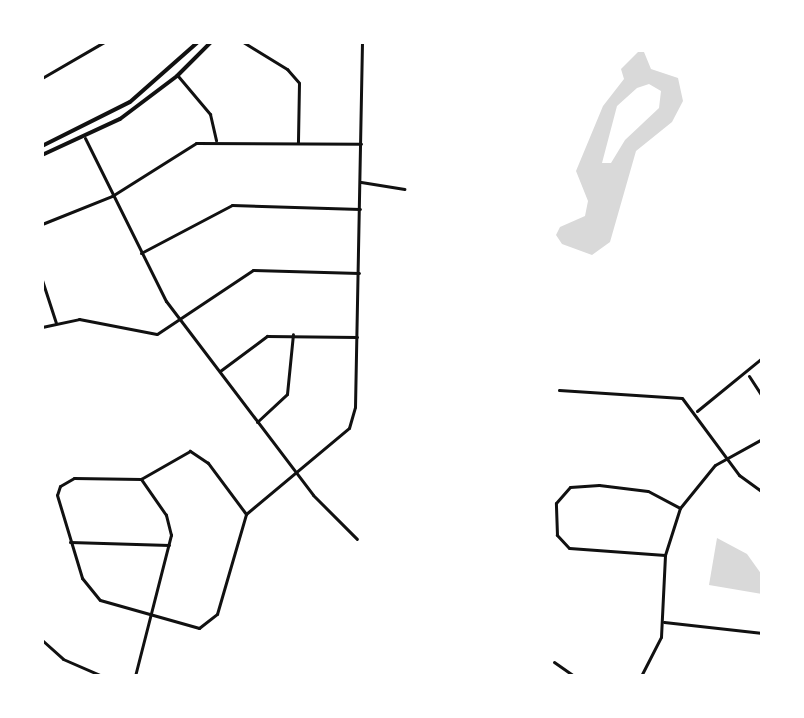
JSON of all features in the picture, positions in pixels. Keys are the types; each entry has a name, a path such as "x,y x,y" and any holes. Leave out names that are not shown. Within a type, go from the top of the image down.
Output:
{"main road":[{"path":"42,146 130,102 198,42"},
{"path":"42,155 85,138 177,76 211,42"}],"street":[{"path":"42,78 104,42"},
{"path":"243,42 287,69 299,83 298,143"},
{"path":"246,514 208,463 190,451 141,479 74,478 60,486 56,504 82,578 100,600 150,617 199,628 212,623 246,514 349,428 357,337 362,42"},
{"path":"177,76 210,114 216,140"},
{"path":"85,138 141,253 180,321 296,473 357,539"},
{"path":"42,224 112,196 196,143 216,140 362,144"},
{"path":"361,182 404,189"},
{"path":"141,253 232,205 360,209"},
{"path":"42,327 79,319 157,334 253,270 359,273"},
{"path":"42,280 56,323"},
{"path":"257,422 287,394 293,334"},
{"path":"219,371 267,336 357,337"},
{"path":"696,411 748,375 762,358"},
{"path":"748,375 762,396"},
{"path":"559,390 670,394 696,411 726,457 762,492"},
{"path":"641,676 664,622 665,555 680,508 726,457 762,439"},
{"path":"135,676 169,545 166,515 141,479"},
{"path":"665,555 569,548 557,535 556,503 570,487 599,485 648,491 680,508"},
{"path":"70,542 169,545"},
{"path":"664,622 762,633"},
{"path":"42,640 63,659 102,676"},
{"path":"554,662 574,676"}],"shaded area":[{"path":"638,52 644,52 651,69 678,78 683,101 672,122 636,151 610,242 592,255 562,244 556,235 560,227 585,216 588,201 576,171 603,106 624,79 621,69","holes":["649,84 661,91 659,108 625,140 611,163 602,163 617,106 637,88"]},
{"path":"717,538 747,554 762,575 762,594 709,585"}]}
